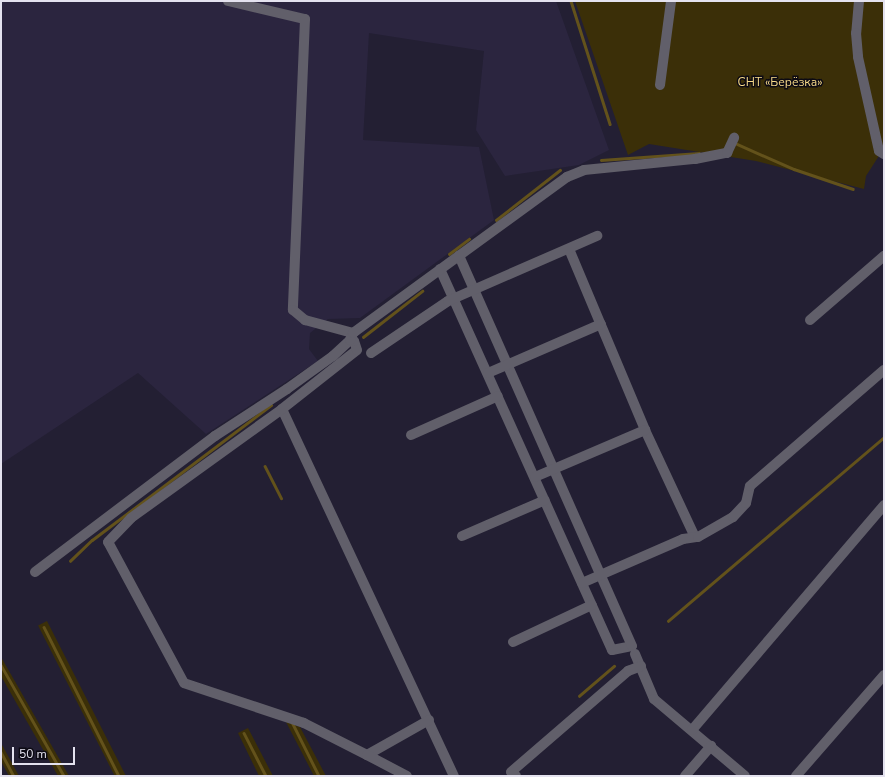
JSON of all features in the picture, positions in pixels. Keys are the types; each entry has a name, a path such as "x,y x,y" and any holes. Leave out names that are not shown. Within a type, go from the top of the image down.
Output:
{"street":[{"path":"228,1 306,19 293,310 305,320 351,336 358,350 282,410 131,518 108,542 184,683 304,724 407,776"},
{"path":"660,85 670,1"},
{"path":"859,1 856,33 858,57 880,151 884,154"},
{"path":"35,572 215,436 287,389 333,356 351,336 566,177 584,170 695,159 727,153 734,138"},
{"path":"371,353 454,299 597,236"},
{"path":"569,249 645,430 695,537"},
{"path":"440,269 612,650 632,646 602,575 459,256"},
{"path":"810,320 884,256"},
{"path":"488,373 601,324"},
{"path":"582,583 683,539 695,537 733,517 746,503 750,486 884,370"},
{"path":"411,435 498,396"},
{"path":"282,410 454,776"},
{"path":"535,477 645,430"},
{"path":"462,536 545,500"},
{"path":"692,730 884,505"},
{"path":"513,642 592,606"},
{"path":"635,654 654,699 745,776"},
{"path":"516,776 511,772 628,671 641,666"},
{"path":"796,776 884,675"},
{"path":"367,755 429,720"},
{"path":"685,776 711,746"}],"shaded area":[{"path":"1,1 556,1 609,150 579,165 505,176 476,130 484,51 369,33 363,140 479,147 494,220 360,318 328,319 310,333 309,349 318,361 206,434 138,373 1,464"}],"green space":[{"name":"СНТ «Берёзка»","path":"575,1 884,1 884,148 866,176 864,189 756,161 649,144 628,155"},
{"path":"47,621 126,776 115,776 38,626"},
{"path":"1,657 69,776 58,776 1,676"},
{"path":"286,722 300,727 326,776 314,776"},
{"path":"248,728 273,776 259,776 238,733"},
{"path":"1,743 19,776 9,776 1,761"}],"waterway":[{"path":"571,1 610,124"},
{"path":"737,144 794,169 853,189"},
{"path":"601,160 699,153"},
{"path":"496,220 560,170"},
{"path":"449,254 469,239"},
{"path":"363,337 422,291"},
{"path":"70,561 92,540 271,405"},
{"path":"668,621 884,437"},
{"path":"265,466 281,498"},
{"path":"44,627 119,776"},
{"path":"1,665 64,776"},
{"path":"579,696 614,666"},
{"path":"292,722 319,776"},
{"path":"244,733 266,776"},
{"path":"1,752 14,776"}]}
